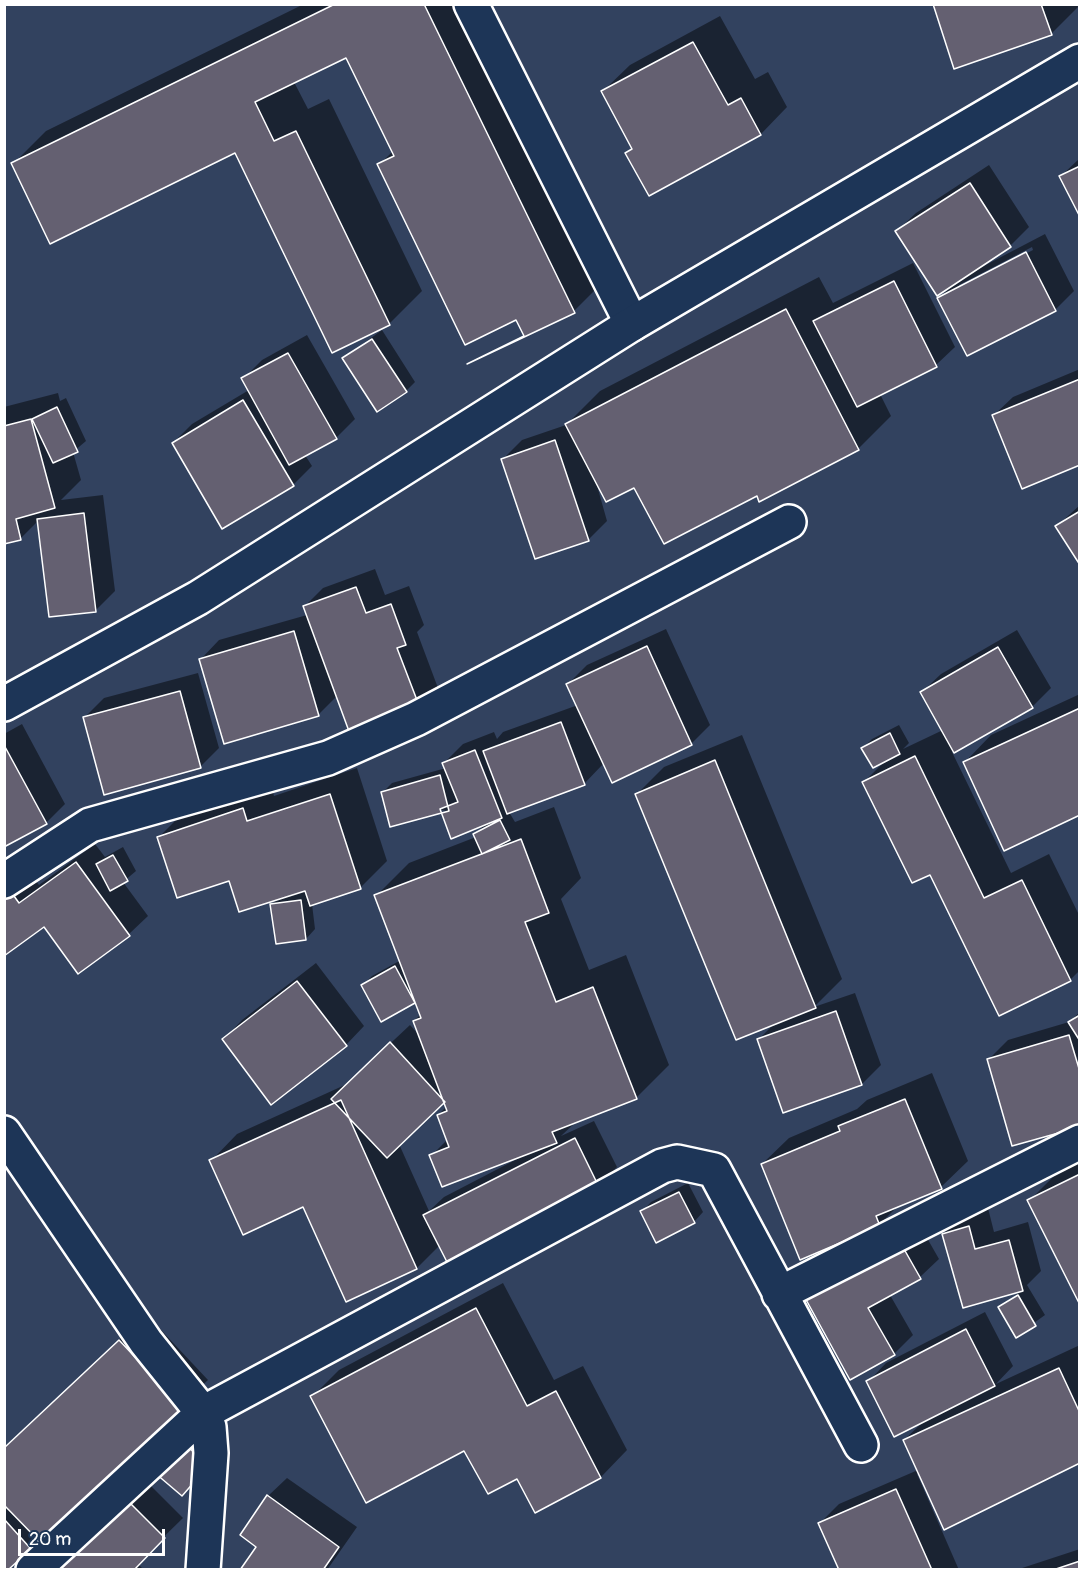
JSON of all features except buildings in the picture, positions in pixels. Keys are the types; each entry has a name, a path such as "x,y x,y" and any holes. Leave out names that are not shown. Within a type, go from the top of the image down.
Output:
{"street":[{"path":"471,4 632,324"},
{"path":"4,704 198,598 632,324 1080,61"},
{"path":"4,881 90,825 328,758 416,719 789,522"},
{"path":"4,1133 146,1342 203,1413 209,1427 211,1454 202,1569"},
{"path":"779,1294 1080,1142"},
{"path":"33,1569 203,1413 662,1166 677,1162 714,1170 861,1445"}]}
